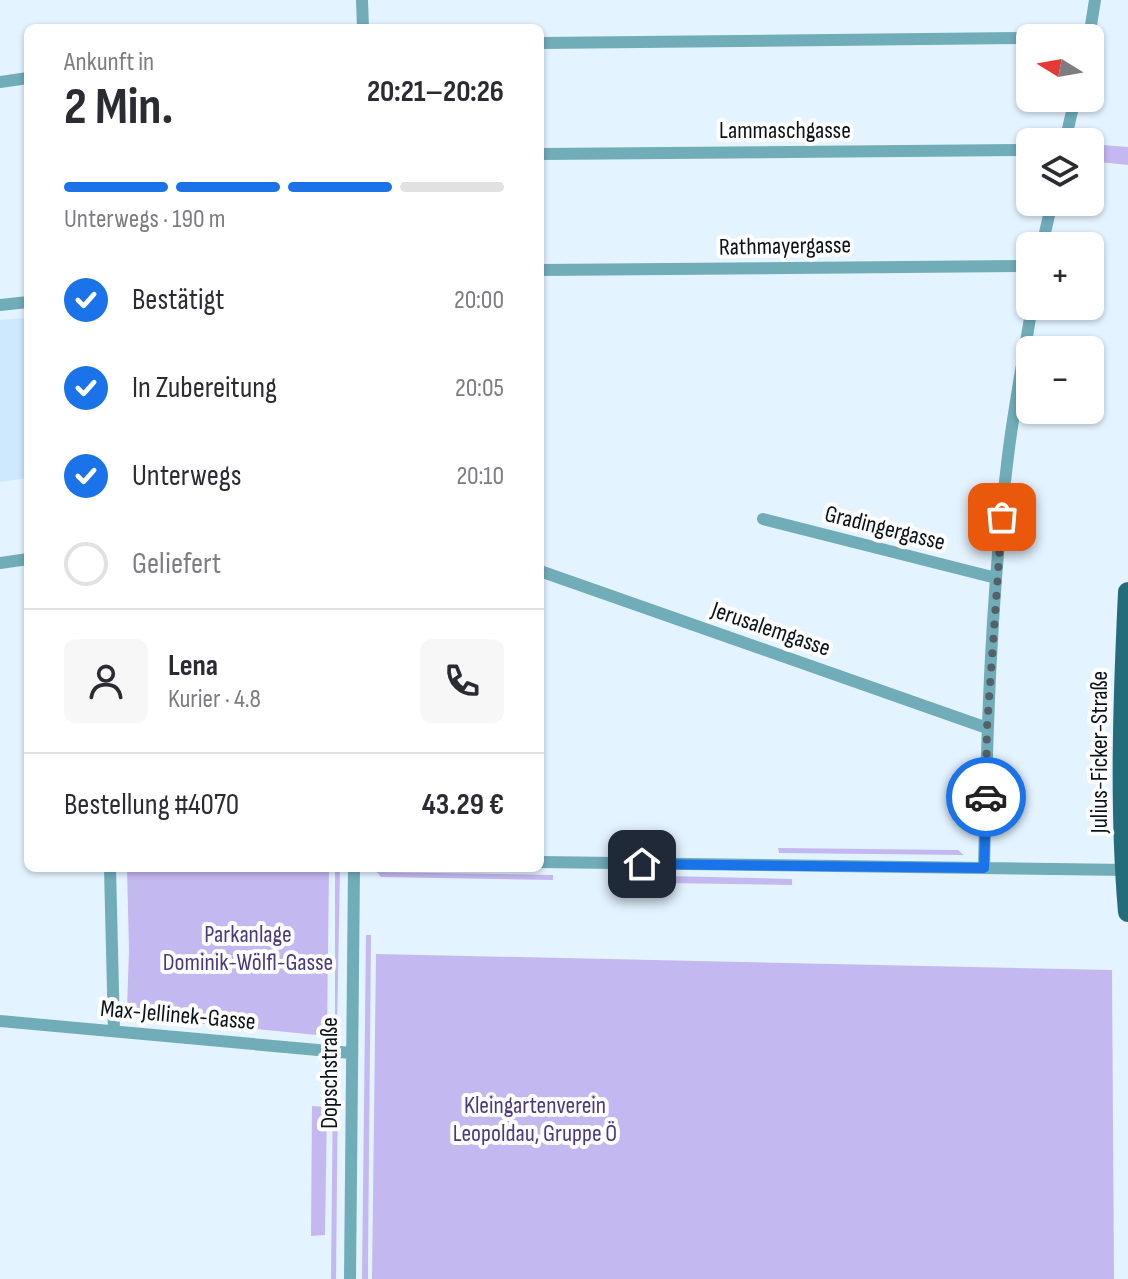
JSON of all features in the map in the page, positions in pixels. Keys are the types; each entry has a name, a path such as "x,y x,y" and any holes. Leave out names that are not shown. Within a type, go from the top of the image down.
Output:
{"main road":[{"name":"Julius-Ficker-Straße","path":"1128,592 1124,678 1128,912"}],"street":[{"path":"362,0 363,24"},
{"path":"1091,24 1095,0"},
{"path":"544,43 1016,38"},
{"path":"0,82 24,79"},
{"name":"Lammaschgasse","path":"544,154 1016,150"},
{"name":"Rathmayergasse","path":"544,270 1016,266"},
{"path":"0,305 24,302"},
{"path":"984,868 987,728 996,578 1008,456 1030,320"},
{"name":"Gradingergasse","path":"763,519 996,578"},
{"path":"0,563 24,560"},
{"name":"Jerusalemgasse","path":"544,572 987,728"},
{"path":"544,862 1126,870"},
{"path":"110,872 114,1031"},
{"name":"Dopschstraße","path":"350,1279 354,872"},
{"name":"Max-Jellinek-Gasse","path":"0,1021 351,1053"}],"shaded area":[{"path":"24,318 24,479 0,482 0,320"}],"green space":[{"path":"1104,145 1128,147 1128,165 1104,162"},
{"path":"778,848 958,850 964,855 779,853"},
{"name":"Parkanlage Dominik-Wölfl-Gasse","path":"127,872 329,872 327,1036 133,1017 127,1009"},
{"path":"335,872 340,872 337,1030"},
{"path":"377,872 553,875 553,880 381,877"},
{"path":"667,876 792,879 792,885 667,883"},
{"path":"366,935 371,935 368,1279 362,1279"},
{"name":"Kleingartenverein Leopoldau, Gruppe Ö","path":"376,954 1112,970 1114,1279 372,1279"},
{"path":"338,1079 336,1279 331,1279 333,1081"},
{"path":"312,1106 327,1107 325,1235 311,1236"}],"way so far":[{"path":"986,797 987,728 1002,517"}],"route":[{"path":"642,864 984,868 986,797"}]}
